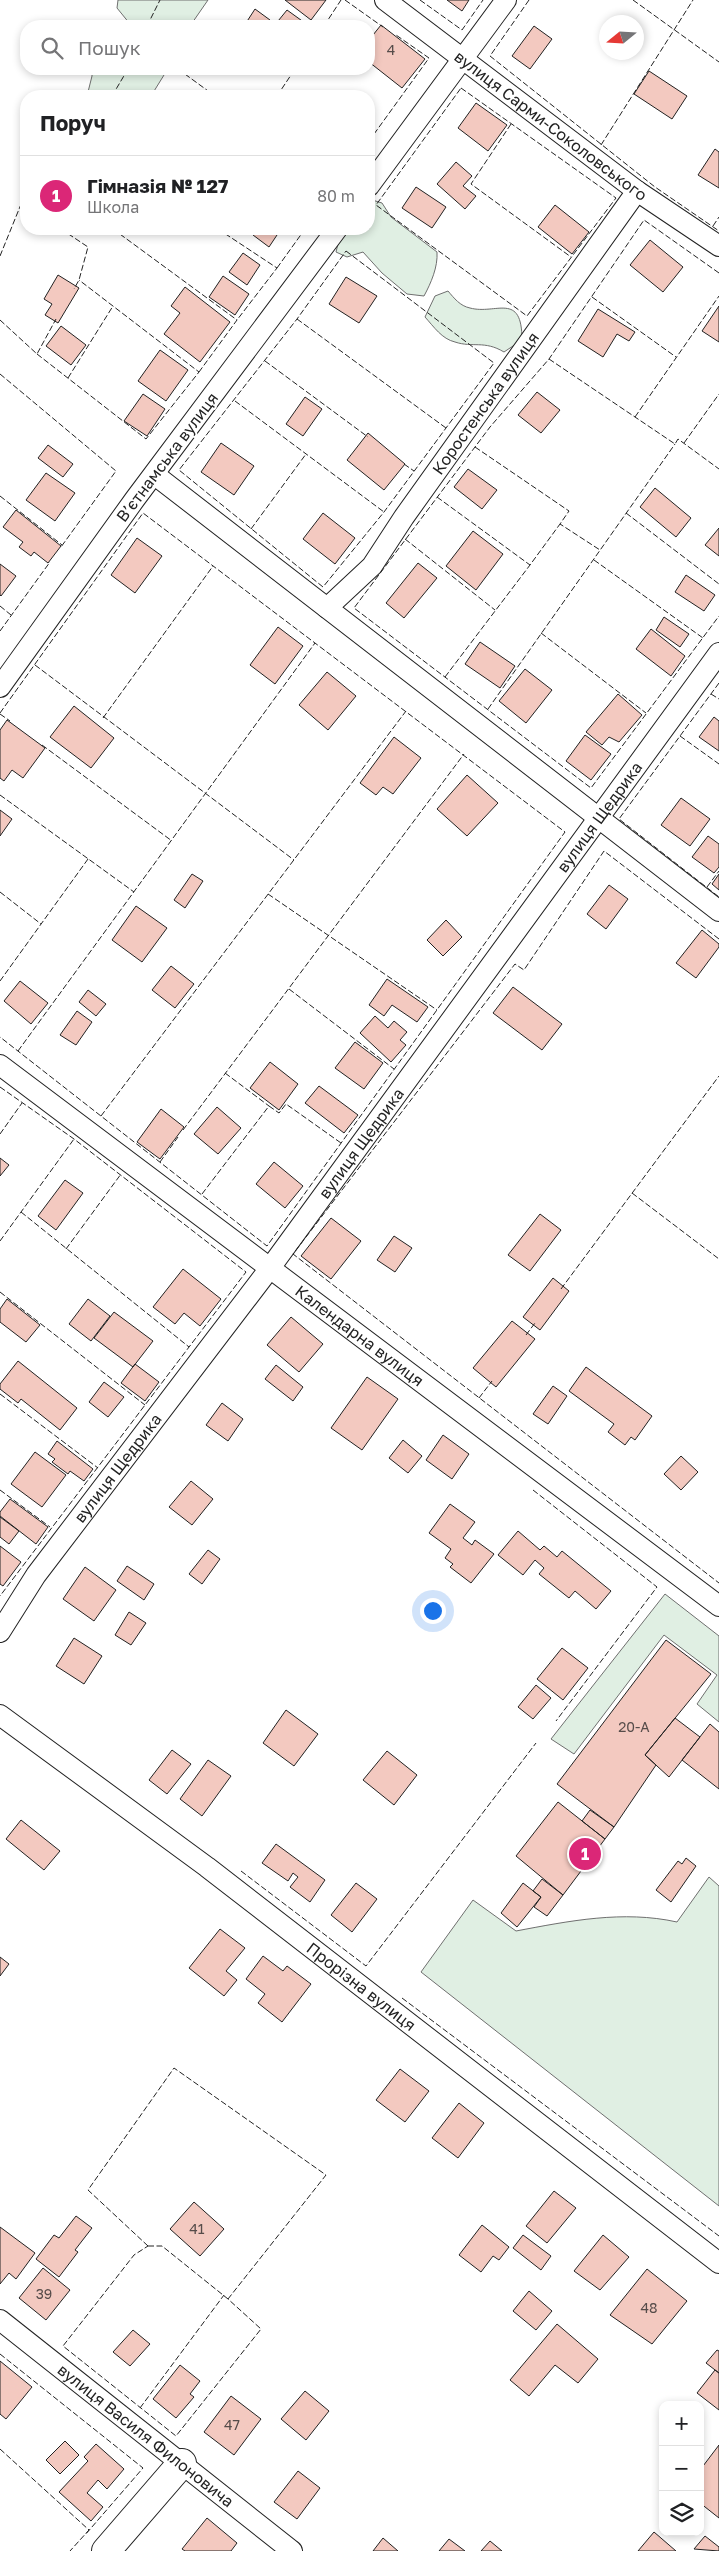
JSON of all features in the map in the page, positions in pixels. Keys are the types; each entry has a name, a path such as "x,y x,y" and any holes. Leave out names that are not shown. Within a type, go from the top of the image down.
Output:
{"street":[{"name":"вулиця Сарми-Соколовського","path":"385,0 637,190 719,246"},
{"path":"375,178 506,0"},
{"name":"Коростенська вулиця","path":"327,608 372,566 410,509 637,190"},
{"name":"Вʼєтнамська вулиця","path":"0,688 135,499 155,475 333,235"},
{"path":"155,475 719,911"},
{"name":"вулиця Щедрика","path":"0,1632 36,1575 270,1268 598,819 621,784 719,653"},
{"name":"Календарна вулиця","path":"0,1065 719,1606"},
{"name":"Прорізна вулиця","path":"0,1715 215,1874 719,2263"},
{"name":"вулиця Василя Филоновича","path":"0,2320 292,2551"},
{"path":"106,2551 182,2463"}],"green space":[{"path":"118,0 208,0 194,20 127,20 117,8"},
{"path":"164,75 155,90 88,90 92,76"},
{"path":"375,201 382,203 391,217 437,252 433,275 424,296 407,294 382,273 363,252 347,257 336,252 340,236 375,235"},
{"path":"448,291 466,307 480,309 506,308 512,310 518,315 522,340 504,352 490,346 461,344 446,338 425,317 435,296"},
{"path":"665,1594 719,1636 719,1722 697,1704 717,1675 664,1635 574,1754 551,1739"},
{"path":"709,1877 719,1886 719,2206 421,1972 473,1900 516,1931 596,1918 637,1917 677,1922"}],"building":[{"path":"285,0 326,0 311,20"},
{"path":"447,0 469,0 462,11"},
{"path":"255,9 270,20 248,20"},
{"path":"287,10 301,20 279,20"},
{"path":"381,25 425,59 402,88 375,67 375,32"},
{"path":"534,26 552,39 530,69 512,56"},
{"path":"649,71 687,96 672,119 634,94"},
{"path":"476,103 507,125 488,151 458,128"},
{"path":"715,149 719,152 719,188 698,175"},
{"path":"456,162 472,176 463,186 476,196 465,209 437,184"},
{"path":"416,187 446,207 432,228 402,208"},
{"path":"555,205 589,232 572,254 538,227"},
{"path":"253,235 277,235 269,247"},
{"path":"650,240 683,267 663,292 630,265"},
{"path":"243,253 260,265 247,285 229,272"},
{"path":"58,275 79,288 58,323 45,315 52,304 44,299"},
{"path":"223,276 249,294 235,315 209,297"},
{"path":"346,277 377,296 359,323 329,304"},
{"path":"185,287 230,322 200,362 164,334 180,313 171,306"},
{"path":"719,306 719,342 702,331"},
{"path":"598,309 635,332 629,341 617,334 603,357 578,341"},
{"path":"61,326 86,345 71,365 46,346"},
{"path":"160,350 188,370 166,401 138,381"},
{"path":"537,392 560,410 541,433 518,415"},
{"path":"143,394 165,409 147,436 124,421"},
{"path":"305,397 322,409 303,436 286,424"},
{"path":"368,433 405,464 384,490 347,460"},
{"path":"221,443 254,466 234,495 201,472"},
{"path":"48,445 73,464 63,477 38,458"},
{"path":"468,469 497,490 482,509 454,487"},
{"path":"46,473 75,493 55,521 26,500"},
{"path":"655,488 691,518 676,537 640,507"},
{"path":"16,510 61,546 48,563 34,552 31,556 19,547 23,542 3,527"},
{"path":"323,513 355,538 335,564 303,539"},
{"path":"719,528 719,556 705,545"},
{"path":"473,531 503,554 476,590 446,566"},
{"path":"137,538 162,556 135,593 111,575"},
{"path":"418,563 437,578 404,618 386,603"},
{"path":"0,564 16,576 1,596 0,595"},
{"path":"686,575 715,595 704,611 675,592"},
{"path":"664,617 689,634 680,647 656,630"},
{"path":"278,627 303,646 275,684 250,665"},
{"path":"651,629 685,656 671,676 636,649"},
{"path":"480,642 515,666 500,688 465,664"},
{"path":"525,669 552,690 526,723 499,701"},
{"path":"327,672 356,696 328,730 299,705"},
{"path":"618,694 642,715 619,742 609,737 602,745 586,732"},
{"path":"74,706 114,738 91,768 50,737"},
{"path":"714,717 719,721 719,751 699,737"},
{"path":"7,720 45,748 23,778 12,770 4,781 0,778 0,730"},
{"path":"585,735 611,754 591,780 566,761"},
{"path":"394,737 421,758 393,794 383,787 376,795 360,783"},
{"path":"467,775 498,803 467,836 437,809"},
{"path":"681,798 710,819 690,846 661,825"},
{"path":"0,810 12,819 0,836"},
{"path":"708,836 719,844 719,867 714,873 692,857"},
{"path":"192,874 203,881 185,908 174,900"},
{"path":"719,874 719,890 712,884"},
{"path":"609,885 628,899 606,929 587,914"},
{"path":"136,906 167,928 142,962 112,940"},
{"path":"446,920 462,937 443,956 427,940"},
{"path":"702,930 719,944 719,947 696,978 676,963"},
{"path":"171,966 194,984 175,1008 152,990"},
{"path":"387,979 428,1007 417,1022 392,1005 384,1016 369,1005"},
{"path":"20,981 48,1003 31,1024 4,1001"},
{"path":"513,987 562,1024 542,1050 493,1013"},
{"path":"88,990 106,1004 96,1016 79,1002"},
{"path":"77,1011 92,1022 76,1045 60,1035"},
{"path":"375,1016 388,1028 394,1021 407,1032 400,1040 406,1045 391,1062 360,1033"},
{"path":"355,1042 383,1063 364,1089 335,1068"},
{"path":"270,1062 298,1084 279,1110 250,1088"},
{"path":"319,1086 358,1115 344,1133 305,1103"},
{"path":"217,1107 241,1128 218,1154 194,1134"},
{"path":"161,1109 184,1127 160,1159 137,1142"},
{"path":"0,1158 9,1165 0,1176"},
{"path":"274,1162 303,1186 285,1208 256,1184"},
{"path":"65,1180 83,1193 56,1230 38,1216"},
{"path":"540,1214 561,1230 530,1271 508,1255"},
{"path":"331,1218 361,1241 331,1279 301,1256"},
{"path":"394,1236 412,1248 395,1272 377,1260"},
{"path":"183,1269 221,1299 200,1326 184,1313 175,1324 153,1307"},
{"path":"553,1278 569,1291 540,1330 523,1317"},
{"path":"7,1299 40,1325 26,1342 0,1322 0,1309"},
{"path":"88,1299 110,1316 91,1341 69,1324"},
{"path":"114,1312 153,1341 133,1367 94,1338"},
{"path":"291,1317 323,1344 299,1372 267,1345"},
{"path":"512,1321 535,1339 496,1387 473,1368"},
{"path":"18,1361 77,1408 60,1430 21,1399 18,1403 0,1389 0,1384"},
{"path":"135,1364 159,1382 145,1401 121,1383"},
{"path":"276,1365 303,1387 293,1401 265,1379"},
{"path":"586,1367 652,1416 635,1440 631,1437 625,1445 608,1432 614,1424 569,1391"},
{"path":"367,1377 398,1399 362,1450 331,1428"},
{"path":"104,1382 124,1397 108,1417 89,1402"},
{"path":"553,1386 567,1396 548,1424 533,1414"},
{"path":"222,1403 243,1419 228,1441 206,1425"},
{"path":"443,1435 469,1454 452,1479 426,1460"},
{"path":"403,1440 422,1456 408,1473 389,1458"},
{"path":"57,1441 93,1469 84,1481 70,1471 68,1474 52,1462 55,1459 48,1454"},
{"path":"35,1452 66,1475 42,1507 11,1484"},
{"path":"681,1456 698,1472 681,1490 664,1474"},
{"path":"191,1481 213,1499 192,1525 169,1507"},
{"path":"10,1499 48,1527 36,1544 0,1516 0,1512"},
{"path":"450,1504 475,1522 463,1538 472,1545 475,1540 494,1554 471,1583 450,1567 453,1564 445,1558 451,1549 429,1533"},
{"path":"0,1517 19,1531 9,1544 0,1537"},
{"path":"518,1531 540,1550 544,1546 557,1557 562,1551 611,1591 596,1609 575,1591 569,1598 539,1574 544,1568 535,1560 523,1575 498,1555"},
{"path":"0,1546 21,1562 3,1586 0,1584"},
{"path":"208,1550 220,1559 202,1584 189,1574"},
{"path":"127,1566 154,1584 144,1600 117,1581"},
{"path":"85,1567 116,1590 94,1621 63,1599"},
{"path":"129,1612 146,1623 131,1645 115,1635"},
{"path":"74,1638 102,1656 84,1684 56,1666"},
{"path":"666,1640 711,1674 645,1755 656,1765 614,1827 557,1784"},
{"path":"562,1648 588,1668 563,1700 537,1679"},
{"path":"536,1685 551,1698 533,1719 518,1707"},
{"path":"286,1710 318,1734 294,1766 263,1743"},
{"path":"675,1718 700,1737 669,1777 645,1755"},
{"path":"710,1724 719,1732 719,1789 682,1760"},
{"path":"172,1750 191,1764 167,1794 149,1780"},
{"path":"387,1751 417,1775 394,1805 363,1780"},
{"path":"208,1760 231,1776 202,1816 180,1799"},
{"path":"558,1802 605,1839 563,1895 516,1856"},
{"path":"590,1810 614,1827 605,1839 582,1821"},
{"path":"21,1820 60,1851 44,1870 6,1839"},
{"path":"276,1844 325,1880 310,1902 290,1887 298,1877 293,1873 288,1881 262,1863"},
{"path":"686,1858 696,1866 671,1902 656,1890 678,1861 682,1864"},
{"path":"542,1879 563,1895 547,1916 534,1907 541,1897 533,1891"},
{"path":"356,1883 377,1899 352,1932 331,1915"},
{"path":"523,1883 541,1897 517,1927 501,1913"},
{"path":"220,1929 245,1948 226,1971 237,1980 224,1996 189,1968"},
{"path":"263,1956 283,1971 287,1966 311,1984 282,2022 258,2003 265,1994 246,1979"},
{"path":"0,1957 9,1964 0,1976"},
{"path":"400,2069 429,2091 405,2122 376,2100"},
{"path":"459,2103 484,2123 458,2158 432,2138"},
{"path":"554,2191 576,2208 547,2243 526,2226"},
{"path":"194,2202 224,2229 200,2256 170,2229"},
{"path":"76,2216 92,2228 75,2250 78,2252 59,2277 36,2259 54,2235 59,2238"},
{"path":"482,2225 509,2247 499,2260 493,2256 481,2272 459,2255"},
{"path":"0,2227 35,2253 16,2279 9,2273 0,2284"},
{"path":"523,2235 551,2256 541,2270 513,2248"},
{"path":"603,2235 629,2257 600,2290 574,2271"},
{"path":"43,2268 70,2290 46,2320 19,2298"},
{"path":"647,2269 687,2301 652,2344 610,2315"},
{"path":"529,2291 552,2311 536,2330 513,2311"},
{"path":"557,2324 598,2359 578,2383 555,2365 529,2396 510,2380"},
{"path":"133,2330 150,2344 130,2366 113,2352"},
{"path":"717,2350 719,2351 719,2373 706,2363"},
{"path":"0,2361 32,2387 6,2419 0,2414"},
{"path":"180,2365 200,2381 190,2394 194,2397 176,2418 153,2399"},
{"path":"715,2370 719,2373 719,2410 697,2393"},
{"path":"305,2391 329,2411 306,2440 281,2419"},
{"path":"231,2396 261,2419 234,2455 204,2432"},
{"path":"65,2441 79,2455 60,2474 46,2460"},
{"path":"96,2444 124,2469 107,2489 98,2480 87,2493 103,2507 91,2521 59,2492 88,2461 84,2457"},
{"path":"719,2445 719,2518 704,2506 704,2465"},
{"path":"298,2471 320,2488 297,2519 274,2502"},
{"path":"207,2518 237,2543 231,2551 185,2551 182,2549"},
{"path":"654,2532 676,2551 638,2551"},
{"path":"705,2536 719,2547 719,2551 694,2549"},
{"path":"383,2538 398,2551 373,2551"},
{"path":"449,2539 465,2551 439,2551"},
{"path":"490,2541 502,2551 481,2551"}],"fence":[{"path":"150,20 160,0"},
{"path":"328,20 341,0"},
{"path":"345,0 373,20"},
{"path":"420,0 462,30 483,0"},
{"path":"529,0 490,56 655,187 719,231"},
{"path":"633,0 719,62"},
{"path":"601,145 693,0"},
{"path":"375,21 383,27"},
{"path":"375,133 429,58 396,35"},
{"path":"116,90 124,75"},
{"path":"186,75 207,90"},
{"path":"281,90 291,75"},
{"path":"461,88 616,198 527,316 376,205 461,88"},
{"path":"511,124 471,184 571,257"},
{"path":"0,256 20,207"},
{"path":"713,226 719,217"},
{"path":"719,273 644,220 549,359 490,427 354,608 591,788 719,616"},
{"path":"70,235 88,247 79,280 74,289"},
{"path":"121,235 237,320 199,372"},
{"path":"227,235 277,268 237,320"},
{"path":"277,268 301,235"},
{"path":"346,251 494,363 384,512 323,587 179,470 297,319 346,251"},
{"path":"37,354 146,439 199,372 79,280"},
{"path":"635,417 719,296"},
{"path":"592,297 676,357"},
{"path":"68,378 113,306"},
{"path":"0,320 37,354 56,319"},
{"path":"297,319 446,428"},
{"path":"549,359 675,444 678,439 719,469"},
{"path":"265,361 368,437"},
{"path":"0,374 116,471 61,547"},
{"path":"684,443 719,394"},
{"path":"235,401 384,512"},
{"path":"488,709 675,444"},
{"path":"475,447 569,511 560,524 600,550"},
{"path":"251,529 306,454"},
{"path":"404,464 414,471"},
{"path":"0,496 62,545"},
{"path":"437,497 530,565 560,524"},
{"path":"0,713 143,513 565,832 267,1246 0,1037"},
{"path":"626,513 719,584"},
{"path":"405,539 495,610"},
{"path":"594,560 703,638"},
{"path":"0,631 50,562"},
{"path":"445,677 530,565"},
{"path":"103,718 213,566"},
{"path":"0,606 11,615"},
{"path":"541,633 646,713"},
{"path":"18,1051 315,643"},
{"path":"35,665 294,860"},
{"path":"719,683 619,819 719,897"},
{"path":"711,694 719,699"},
{"path":"101,1116 406,711"},
{"path":"0,714 10,721"},
{"path":"680,736 719,764"},
{"path":"42,745 172,841"},
{"path":"183,1130 464,754"},
{"path":"0,795 134,892"},
{"path":"719,939 604,851 524,970 515,964 293,1254 719,1583"},
{"path":"0,981 88,859"},
{"path":"707,887 719,871"},
{"path":"0,892 41,924"},
{"path":"268,894 437,1010"},
{"path":"289,989 394,1069"},
{"path":"225,1073 269,1106"},
{"path":"561,1289 719,1076"},
{"path":"0,1087 74,1139 246,1272 0,1596"},
{"path":"0,1134 22,1103"},
{"path":"202,1194 269,1106 279,1113 286,1104 341,1143"},
{"path":"160,1162 178,1137"},
{"path":"0,1241 74,1139"},
{"path":"66,1249 121,1174"},
{"path":"632,1193 719,1259"},
{"path":"21,1212 189,1347"},
{"path":"0,1292 145,1405"},
{"path":"526,1335 535,1323"},
{"path":"479,1398 492,1381"},
{"path":"0,1394 98,1468"},
{"path":"0,1490 50,1527"},
{"path":"533,1490 657,1587 556,1721"},
{"path":"241,1871 366,1966 536,1743"},
{"path":"402,1998 719,2236"},
{"path":"148,2246 88,2190 174,2068 326,2175 228,2299"},
{"path":"148,2246 162,2246 228,2299 261,2329 176,2436 63,2346 134,2255 148,2246"},
{"path":"140,2408 224,2295"},
{"path":"0,2354 143,2468 85,2535"},
{"path":"0,2449 89,2530 70,2551"}],"place":[{"name":"Гімназія № 127","path":"585,1854"}]}
